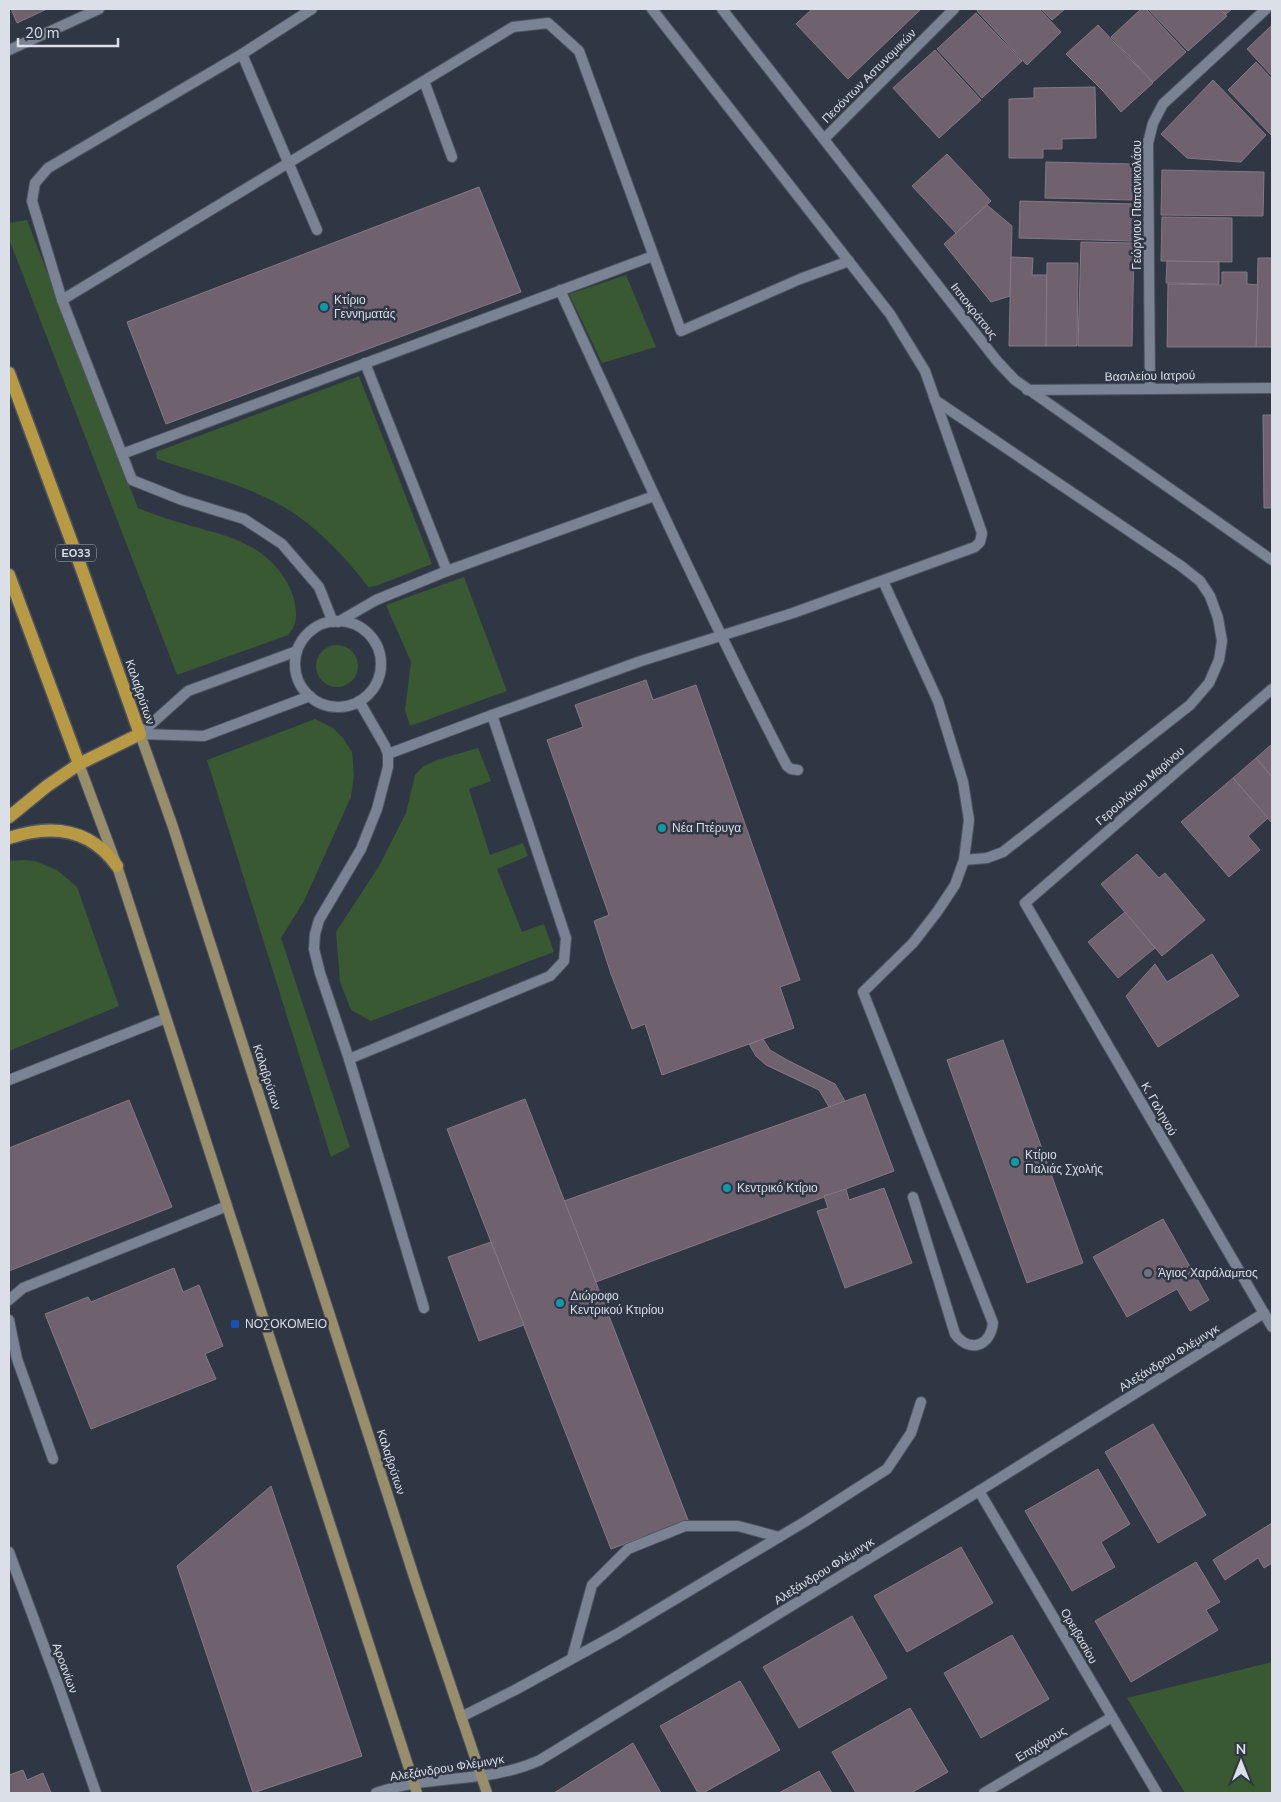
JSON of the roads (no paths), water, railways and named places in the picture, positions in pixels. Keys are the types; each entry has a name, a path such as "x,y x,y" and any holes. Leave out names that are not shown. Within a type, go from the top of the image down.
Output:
{"main road":[{"name":"Καλαβρύτων","path":"9,373 82,570 176,836 361,1415 487,1793"},
{"path":"9,575 117,866 417,1793"},
{"path":"9,817 47,786 79,764 140,734"},
{"path":"9,838 21,834 51,830 78,834 101,848 117,866"}],"street":[{"path":"9,50 99,9"},
{"path":"312,9 242,54 48,168 35,182 32,201 62,300 132,480 182,500 244,519 282,544 319,588 335,622"},
{"path":"388,754 641,661 793,613 883,581 975,547 980,542 982,533 925,371 890,314 652,9"},
{"name":"Ιπποκράτους","path":"722,9 997,361 1015,380 1272,560"},
{"name":"Πεσόντων Αστυνομικών","path":"824,139 954,9"},
{"name":"Γεώργιου Παπανικολάου","path":"1150,389 1148,143 1153,123 1163,104 1266,9"},
{"path":"62,300 513,27 548,23 579,51 681,331 792,283 849,261"},
{"path":"242,54 317,230"},
{"path":"424,81 452,157"},
{"path":"122,454 653,256"},
{"path":"560,290 654,496 751,696 786,766 798,770"},
{"path":"365,363 447,571"},
{"name":"Βασιλείου Ιατρού","path":"1027,390 1272,388"},
{"path":"935,400 1181,566 1200,581 1210,596 1218,618 1222,641 1219,660 1209,683 1190,705 1002,852 987,858 964,860"},
{"path":"335,622 376,600 447,571 654,496"},
{"path":"883,581 938,701 963,782 969,820 964,860 954,885 938,912 913,943 863,992 993,1323 992,1333 987,1340 979,1345 970,1345 960,1341 954,1334 913,1197"},
{"path":"335,622 352,624 364,631 373,640 379,653 381,667 377,681 370,692 359,701 334,707 324,705 310,696 302,687 297,676 295,663 304,639 326,623 335,622"},
{"path":"140,734 188,691 298,651"},
{"name":"Γερουλάνου Μαρίνου","path":"1025,903 1272,689"},
{"path":"140,734 204,736 310,696"},
{"path":"359,701 383,742 388,754 388,767 374,818 361,849 319,920 315,934 314,949 424,1308"},
{"path":"349,1059 550,976 564,961 566,938 492,715"},
{"name":"Κ. Γαληνού","path":"1025,903 1272,1327"},
{"path":"9,1080 166,1018"},
{"path":"9,1300 23,1288 227,1206"},
{"name":"Αλεξάνδρου Φλέμινγκ","path":"376,1793 392,1787 414,1783 482,1776 513,1770 540,1760 979,1491 1264,1313"},
{"path":"9,1320 17,1359 53,1459"},
{"path":"461,1717 617,1634 779,1537 887,1469 911,1433 921,1402"},
{"name":"Ορειβασίου","path":"979,1491 1157,1793"},
{"path":"572,1658 592,1585 628,1549 685,1526 738,1526 779,1537"},
{"name":"Αροανίων","path":"9,1552 96,1793"},
{"name":"Επιχάρους","path":"984,1793 1112,1717"}],"place":[{"name":"Κτίριο Γεννηματάς","path":"324,307"},
{"name":"Νέα Πτέρυγα","path":"662,828"},
{"name":"Κτίριο Παλιάς Σχολής","path":"1015,1162"},
{"name":"Κεντρικό Κτίριο","path":"727,1188"},
{"name":"Άγιος Χαράλαμπος","path":"1148,1273"},
{"name":"Διώροφο Κεντρικού Κτιρίου","path":"560,1303"},
{"name":"ΝΟΣΟΚΟΜΕΙΟ","path":"235,1324"}]}
